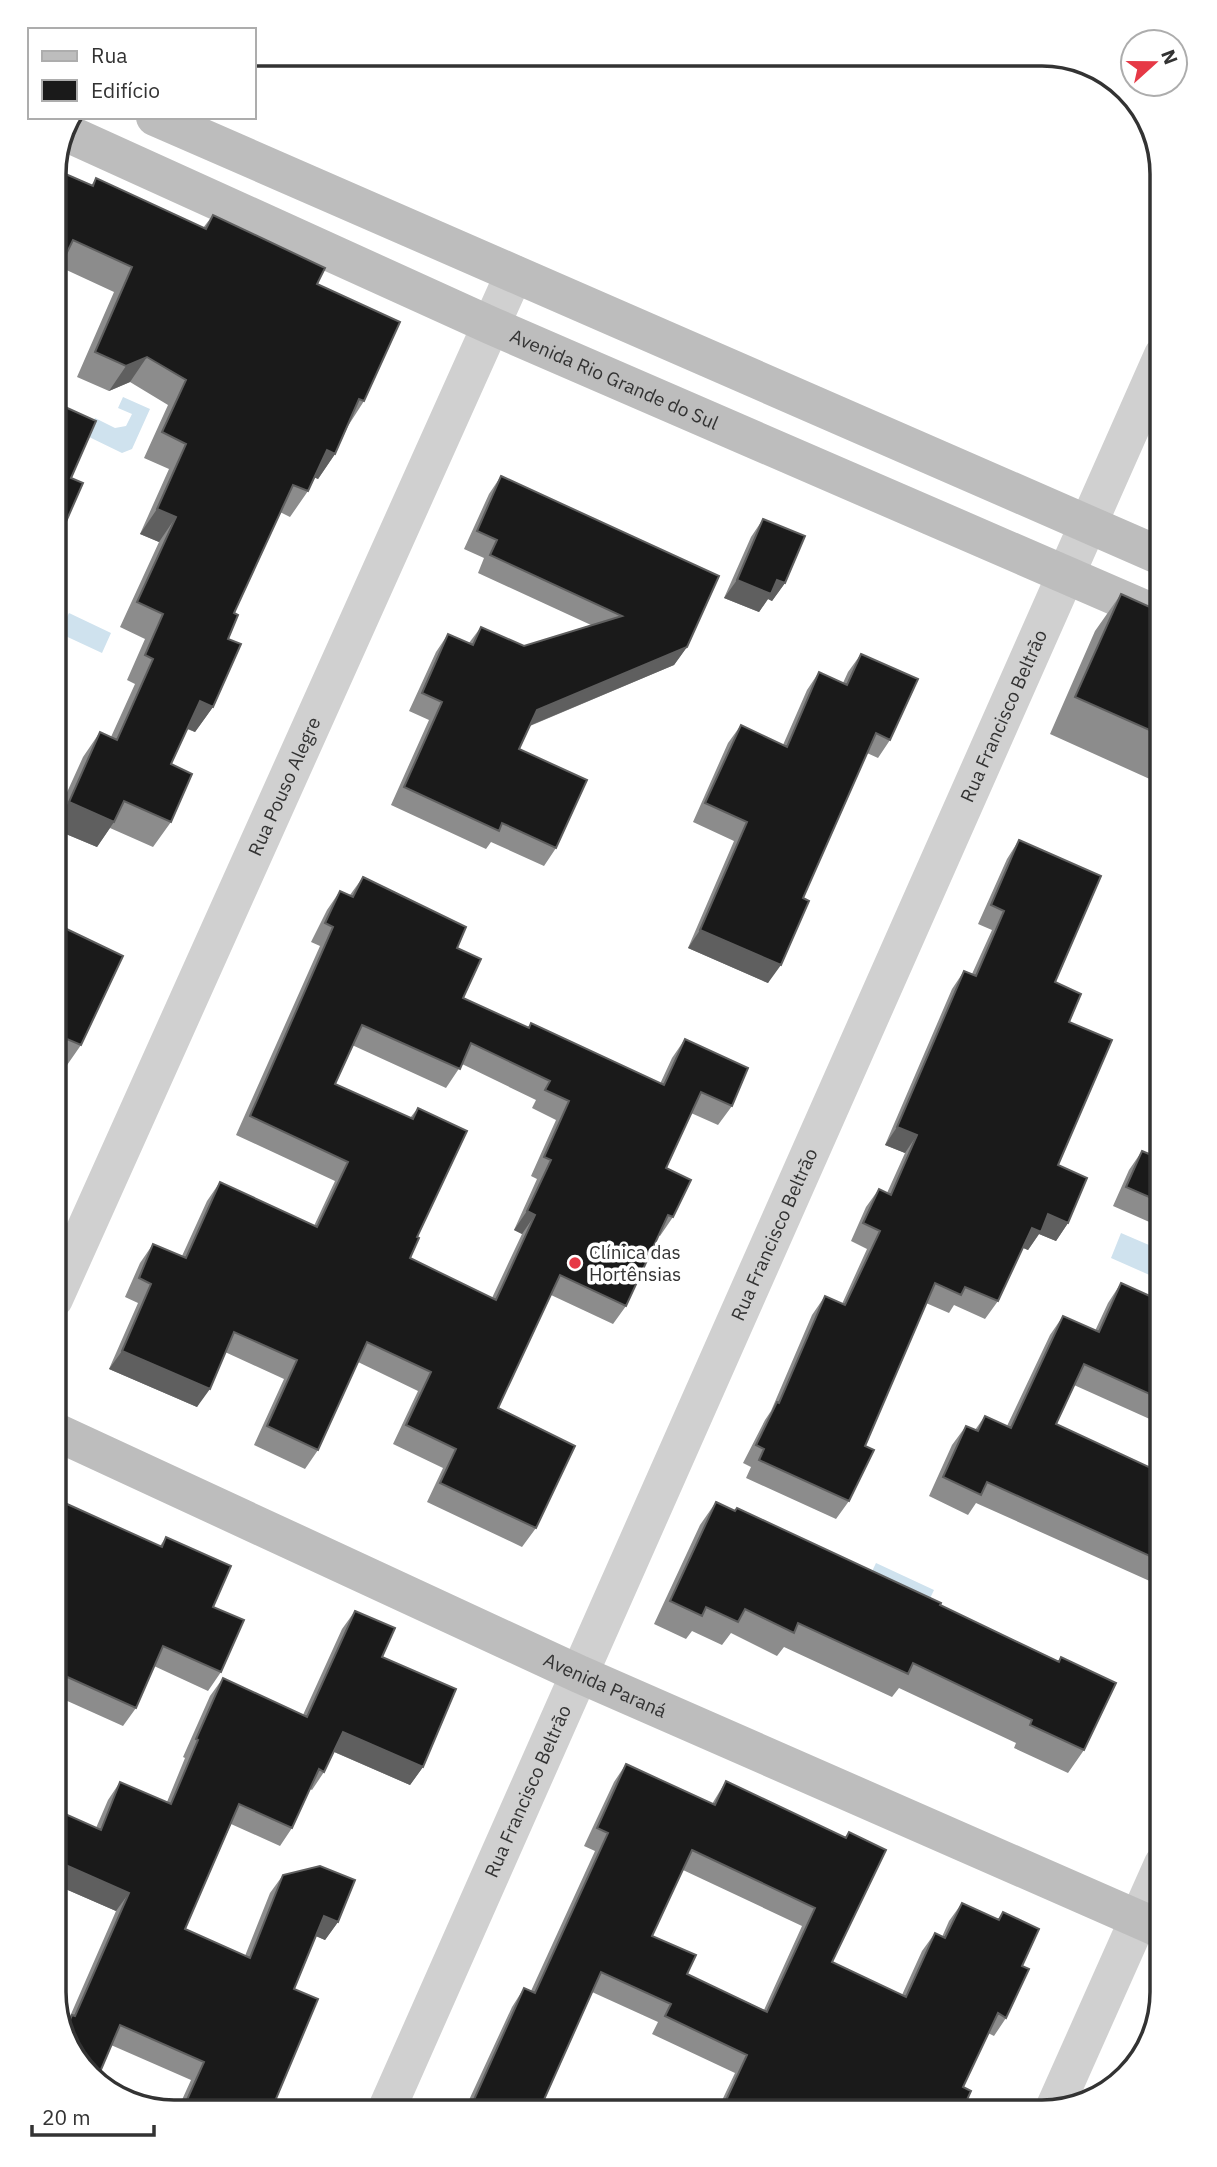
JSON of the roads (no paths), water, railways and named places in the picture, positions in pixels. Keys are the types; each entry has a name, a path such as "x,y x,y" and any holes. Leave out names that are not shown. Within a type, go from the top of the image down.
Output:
{"street":[{"path":"160,119 1150,551"},
{"name":"Avenida Rio Grande do Sul","path":"74,136 492,326 1150,611"},
{"name":"Rua Pouso Alegre","path":"66,1271 514,274"},
{"name":"Rua Francisco Beltrão","path":"391,2100 1150,384"},
{"name":"Avenida Paraná","path":"66,1437 579,1674 1150,1925"},
{"path":"1060,2098 1150,1927"}],"water":[{"path":"123,397 150,409 132,449 122,453 87,436 95,418 115,428 126,426 132,414 118,408"},
{"path":"69,613 111,633 102,653 67,637"},
{"path":"1121,1233 1150,1245 1150,1275 1111,1258"},
{"path":"876,1563 934,1590 924,1611 866,1584"}],"place":[{"name":"Clínica das Hortênsias","path":"575,1263"}]}
